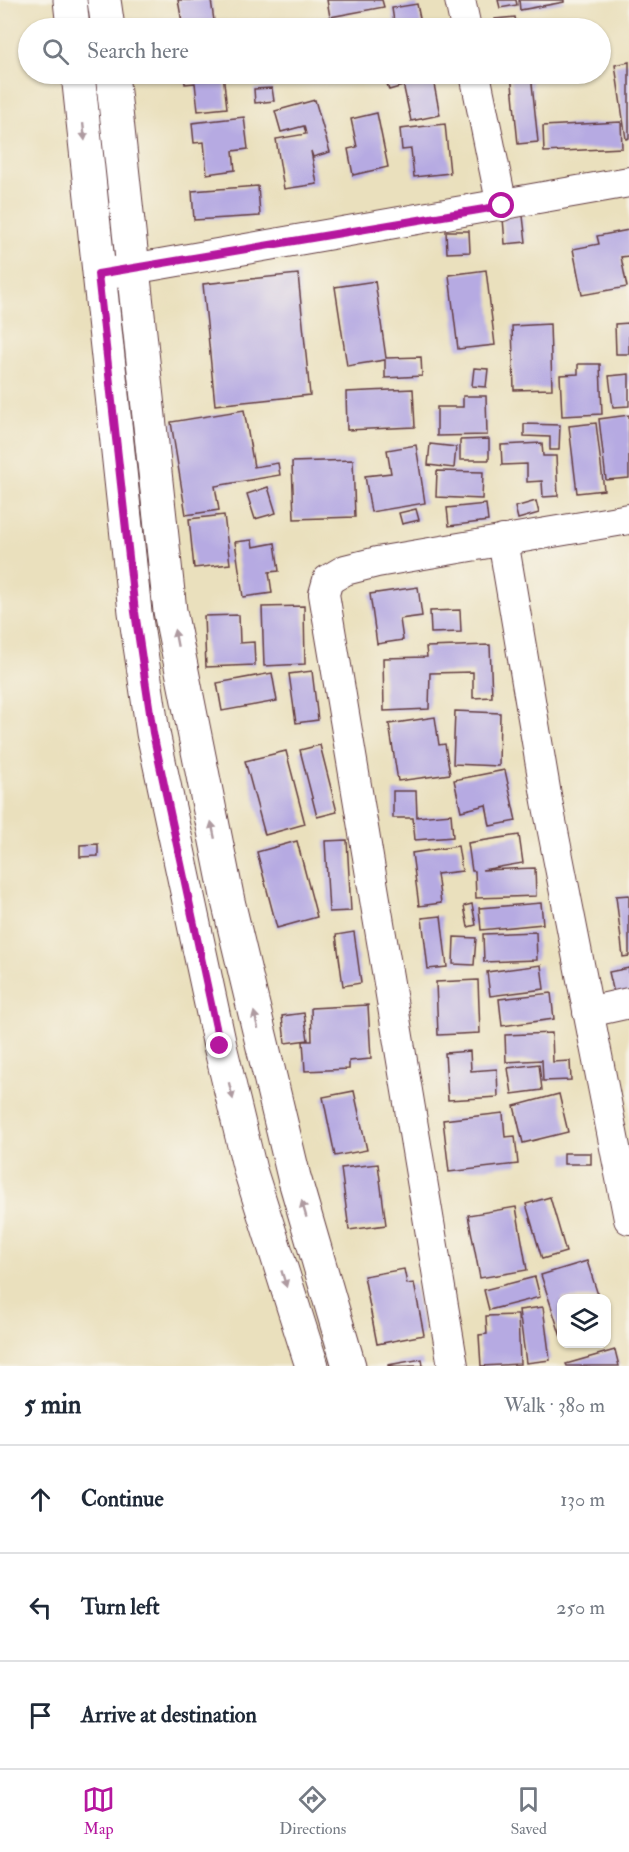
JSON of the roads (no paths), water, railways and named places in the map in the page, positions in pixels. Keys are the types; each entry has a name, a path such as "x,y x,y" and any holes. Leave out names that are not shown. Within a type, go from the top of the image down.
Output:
{"main road":[{"path":"70,0 72,18"},
{"path":"104,0 107,18"},
{"path":"79,84 135,612 153,733 220,1046 250,1170 312,1366"},
{"path":"113,84 170,611 228,901 291,1165 349,1366"}],"street":[{"path":"460,0 464,18"},
{"path":"477,84 502,206"},
{"path":"98,274 502,206 629,182"},
{"path":"453,1366 324,594 328,580 345,570 377,562 629,519"},
{"path":"503,540 547,801 629,1219"},
{"path":"588,1012 629,1003"}]}
